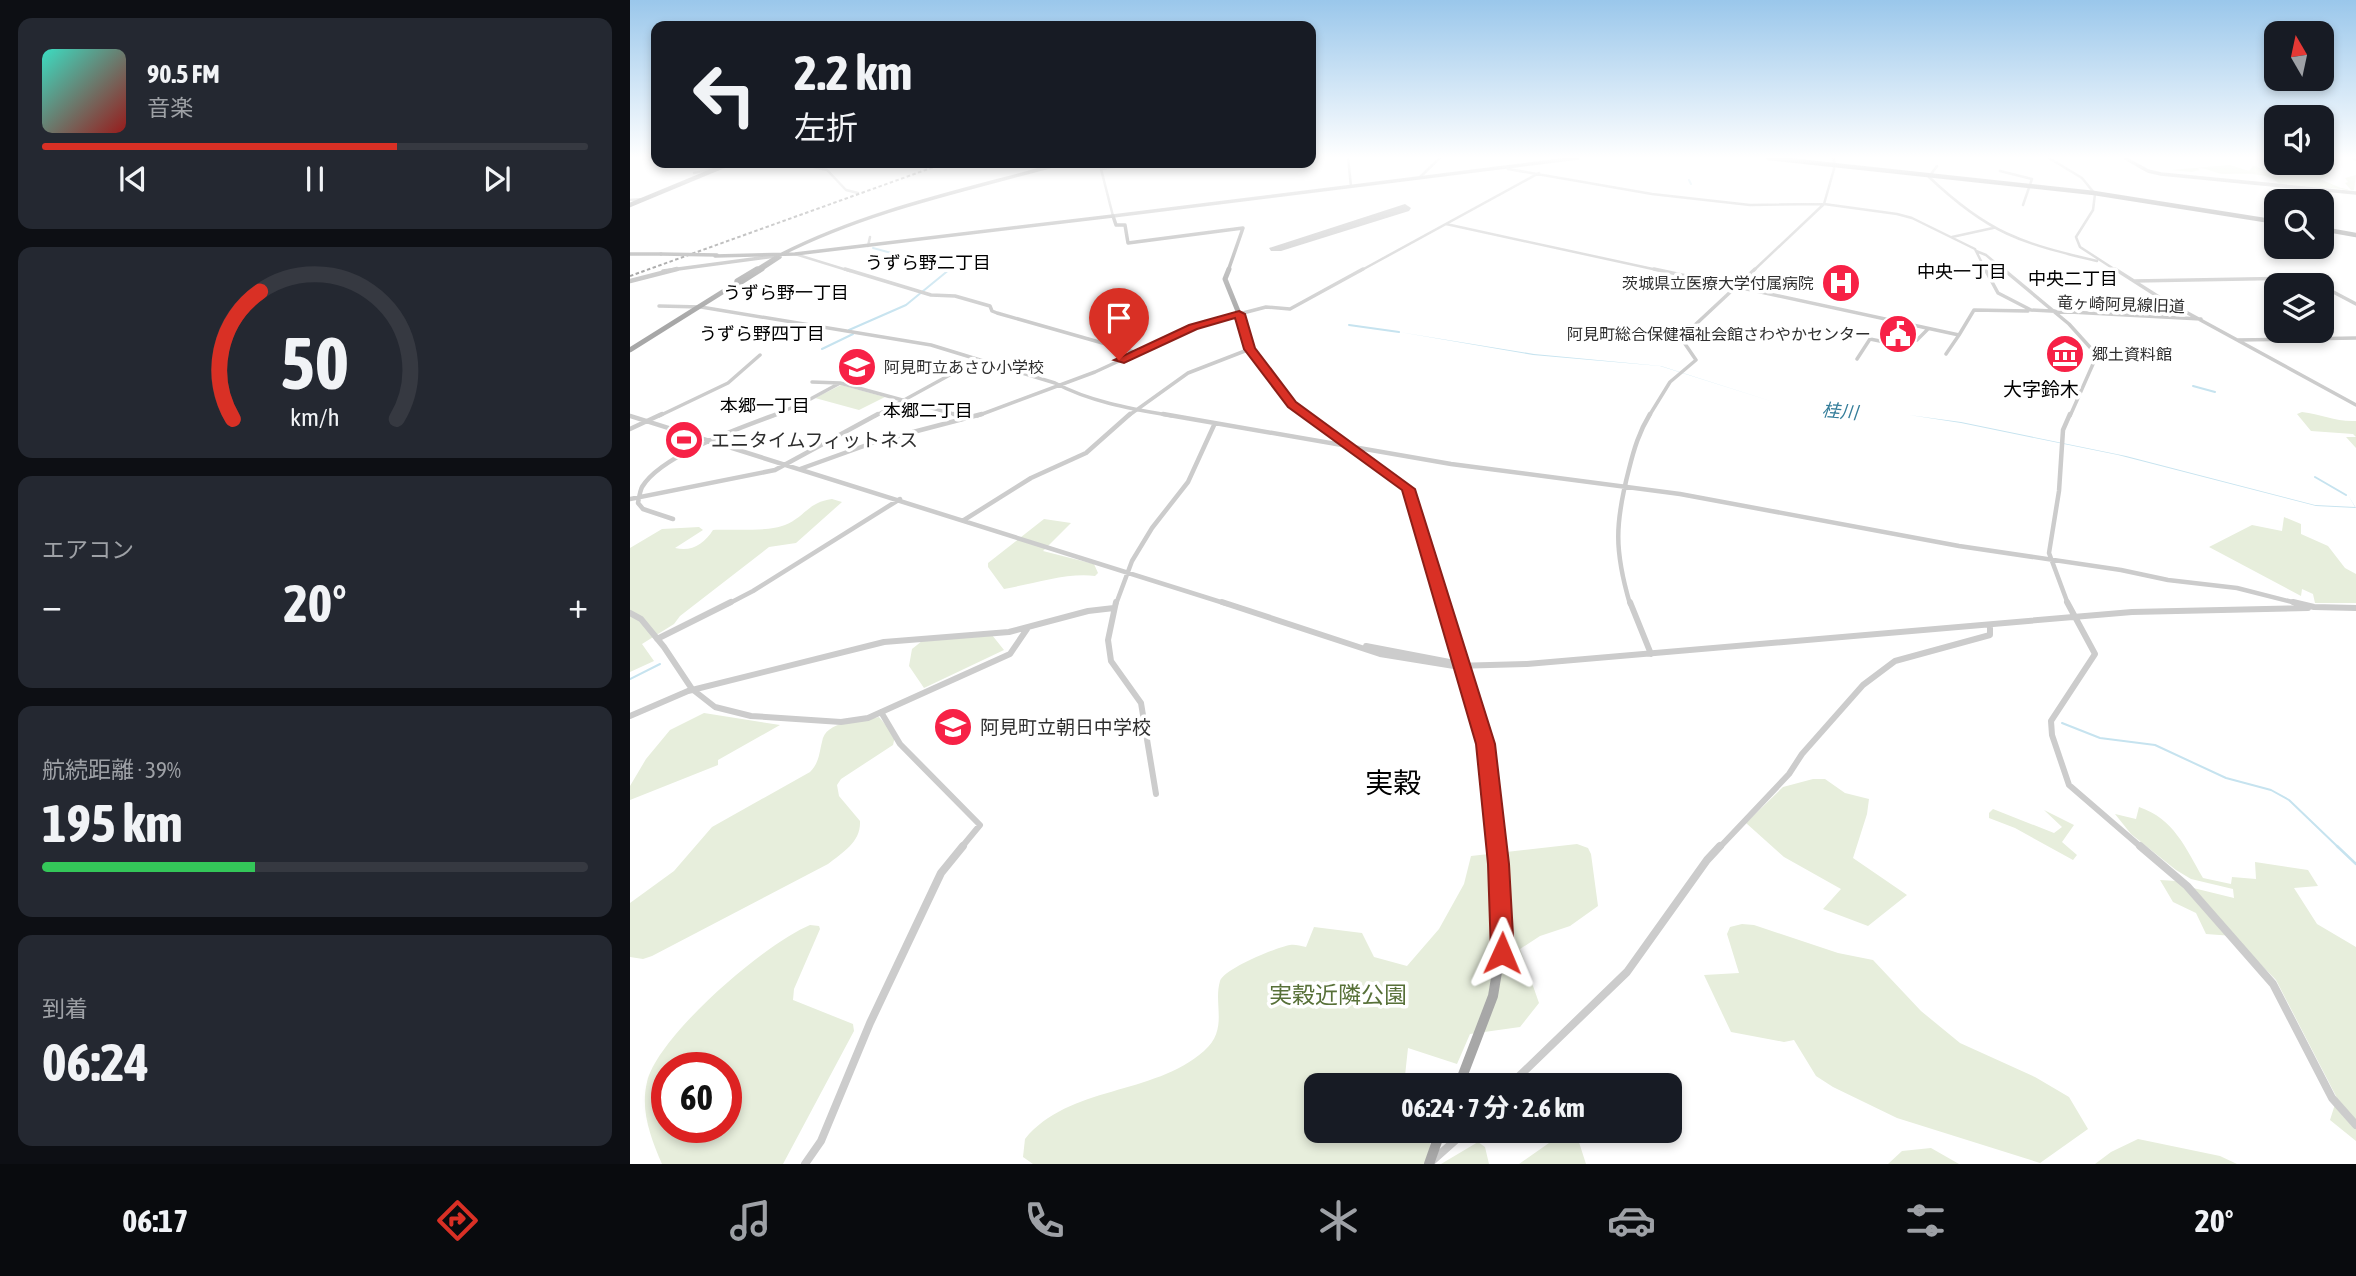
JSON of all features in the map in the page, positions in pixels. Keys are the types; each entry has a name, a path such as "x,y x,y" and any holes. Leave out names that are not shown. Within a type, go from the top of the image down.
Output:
{"highway":[{"path":"2224,212 2264,219"},
{"path":"2334,231 2356,235"}],"main road":[{"path":"630,349 780,256 835,229 884,212"},
{"path":"630,281 657,272 757,258 1142,212"},
{"path":"1113,216 1116,225 1125,225 1128,243 1242,228 1225,278 1250,349 1296,408 1408,489 1463,665 1488,757 1503,936 1493,996 1464,1073"},
{"path":"726,289 780,256 835,229"},
{"path":"630,254 780,256"},
{"path":"716,255 757,258"},
{"path":"1429,1164 1436,1143"}],"street":[{"path":"802,468 875,442 970,418 1104,368 1193,327 1266,307 1290,309 1467,212"},
{"path":"1651,654 1628,598 1619,561 1617,520 1623,486 1638,433 1670,382 1696,360 1681,338 1816,212"},
{"path":"1886,212 1905,215 1993,261 2092,347 2096,355 2063,430 2059,491 2049,559 2074,618 2095,654 2051,721 2052,735 2068,785 2188,886 2251,958 2273,984 2332,1098 2346,1118 2356,1125"},
{"path":"1971,212 1993,228 2052,250 2103,262"},
{"path":"2092,212 2075,240 2080,247 2201,319"},
{"path":"1446,224 1959,335"},
{"path":"1949,237 1993,228"},
{"path":"867,246 870,237"},
{"name":"竜ヶ崎阿見線旧道","path":"1976,251 1995,292 2031,310 2201,319 2356,405"},
{"path":"795,254 931,295 990,306 992,311 997,313 1135,352"},
{"path":"2134,281 2264,279"},
{"path":"2334,292 2356,304"},
{"path":"659,306 698,307 931,345 1059,384 1070,391 1135,409 1462,466 1680,494 1750,509 2168,580 2237,588 2314,607"},
{"path":"1946,354 1974,310 2031,310"},
{"path":"1857,359 1870,339 1904,346 1909,338 1917,340 1928,329"},
{"path":"2236,340 2356,338"},
{"path":"965,519 1037,474 1086,453 1135,409 1188,373 1250,349"},
{"path":"630,429 733,381 760,355"},
{"path":"630,499 738,475 773,471 977,360"},
{"path":"812,382 839,383 970,418"},
{"path":"673,519 643,509 637,498 641,486 652,475 712,440 803,403 839,383"},
{"path":"630,414 1366,646 1463,665 1527,664 2186,610 2356,608"},
{"path":"1156,794 1141,703 1114,667 1108,650 1114,608 1128,570 1152,528 1188,482 1215,423"},
{"path":"657,639 753,590 900,498"},
{"path":"630,716 692,689 884,642 1027,629 1079,613 1114,608"},
{"path":"630,613 641,619 692,689 716,707 734,714 768,719 841,722 867,718 1010,654 1027,629"},
{"path":"1522,1073 1627,972 1707,860 1789,774 1802,754 1863,685 1895,661 1990,635 1990,625"},
{"path":"806,1164 821,1141 870,1023 942,873 951,858 980,825 900,744 881,712"},
{"path":"1429,1164 1452,1143"}],"green space":[{"path":"841,385 885,397 859,410 815,398"},
{"path":"2302,412 2356,421 2356,437 2353,434 2311,431 2297,414"},
{"path":"2346,437 2356,437 2356,448"},
{"path":"832,499 842,502 796,543 769,547 680,616 674,624 642,644 654,661 630,672 630,548 662,529 699,527 703,530 675,548 687,549 697,546 713,530 778,527 792,522 817,503"},
{"path":"2284,517 2301,524 2301,534 2328,546 2345,568 2356,574 2356,603 2315,603 2313,594 2302,589 2301,596 2209,547 2252,525 2282,531"},
{"path":"1044,519 1071,523 1043,551 1094,564 1098,573 1095,576 1062,577 1004,589 988,563"},
{"path":"992,635 1004,650 924,688 909,666 912,649 922,641"},
{"path":"704,713 780,725 718,760 718,765 630,800 630,786 646,759 670,730"},
{"path":"879,717 895,736 893,745 841,779 837,785 839,796 860,821 858,835 850,846 828,864 652,956 643,959 630,957 630,903 674,871 712,827 810,772 817,762 825,735 830,729 845,723"},
{"path":"1813,779 1825,779 1845,793 1869,799 1853,858 1907,895 1868,926 1823,909 1841,889 1784,857 1746,823 1783,787"},
{"path":"2139,807 2151,812 2170,827 2203,878 2231,884 2232,877 2256,879 2255,862 2308,870 2318,886 2294,888 2317,924 2356,947 2356,1141 2330,1120 2337,1098 2276,980 2233,936 2206,934 2196,913 2173,902 2160,880 2177,881 2181,885 2234,898 2233,889 2191,879 2131,834 2115,814 2136,819"},
{"path":"1993,809 2054,833 2062,827 2044,810 2074,825 2062,842 2077,855 2073,860 2015,828 1989,818"},
{"name":"実穀近隣公園","path":"1577,844 1588,848 1591,854 1598,906 1570,926 1540,936 1520,949 1539,1003 1520,1027 1470,1034 1457,1064 1408,1048 1405,1073 1304,1073 1304,1143 1430,1143 1433,1164 1033,1164 1023,1157 1025,1139 1043,1122 1064,1109 1161,1076 1204,1051 1216,1034 1218,990 1224,976 1263,954 1294,945 1306,947 1314,927 1362,933 1374,957 1407,966 1439,929 1464,884 1471,856"},
{"path":"810,925 819,926 794,989 793,1000 853,1024 854,1031 783,1164 662,1164 654,1143 742,1143 742,1052 662,1052 692,1016 716,993 768,951"},
{"path":"1754,925 1838,953 1873,960 1921,1011 1960,1043 2035,1077 2069,1097 2088,1129 2040,1163 1897,1118 1833,1087 1816,1076 1794,1040 1784,1042 1731,1032 1704,975 1739,973 1727,934 1730,927"},
{"path":"651,1072 651,1134 645,1103"},
{"path":"2138,1139 2220,1156 2237,1164 2095,1164 2111,1152"},
{"path":"1479,1143 1485,1147 1489,1164 1441,1164"},
{"path":"1549,1143 1579,1143 1586,1164 1519,1164"},
{"path":"1931,1148 1959,1164 1888,1164 1902,1151"}],"water":[{"path":"1399,332 1534,354 1661,366 1786,406 1660,366 1533,355"},
{"path":"1909,415 1961,422 2126,456 2315,505 2355,507 2348,495 2356,508 2316,506 2118,455"}],"waterway":[{"path":"849,330 906,305 950,269 873,248"},
{"name":"桂川","path":"1349,325 1399,332"},
{"path":"822,349 853,334"},
{"path":"2193,386 2215,392"},
{"path":"2315,477 2346,495"},
{"path":"630,679 660,664"},
{"path":"2062,723 2100,738 2155,745 2226,778 2271,790 2289,800 2339,848"},
{"path":"2337,846 2356,864"}],"runway":[{"path":"1276,248 1391,212"}],"railway":[{"path":"630,276 808,212"}],"place":[{"name":"茨城県立医療大学付属病院","path":"1841,283"},
{"name":"阿見町総合保健福祉会館さわやかセンター","path":"1898,334"},
{"name":"郷土資料館","path":"2065,354"},
{"name":"阿見町立あさひ小学校","path":"857,367"},
{"name":"エニタイムフィットネス","path":"684,440"},
{"name":"阿見町立朝日中学校","path":"953,727"}],"district":[{"name":"うずら野二丁目","path":"928,262"},
{"name":"中央一丁目","path":"1962,271"},
{"name":"中央二丁目","path":"2073,278"},
{"name":"うずら野一丁目","path":"786,292"},
{"name":"うずら野四丁目","path":"762,333"},
{"name":"大字鈴木","path":"2041,389"},
{"name":"本郷一丁目","path":"765,405"},
{"name":"本郷二丁目","path":"928,410"},
{"name":"実穀","path":"1393,783"}],"route":[{"path":"1119,360 1193,327 1239,314 1250,349 1292,405 1408,489 1481,724 1499,864 1503,914 1502,953"}]}
